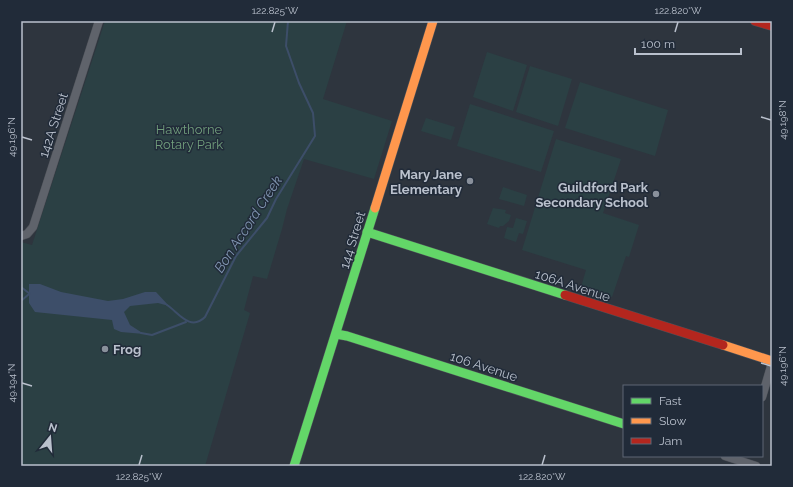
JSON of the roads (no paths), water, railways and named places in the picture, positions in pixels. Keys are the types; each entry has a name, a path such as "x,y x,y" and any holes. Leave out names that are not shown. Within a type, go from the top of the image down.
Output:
{"street":[{"name":"142A Street","path":"24,235 33,227 99,21"},
{"name":"144 Street","path":"294,466 433,21"},
{"path":"755,21 772,26"},
{"name":"106A Avenue","path":"368,232 772,362"},
{"name":"106 Avenue","path":"336,334 623,424"},
{"path":"763,394 772,362"},
{"path":"731,457 742,459 756,466"}],"water":[{"path":"29,284 40,284 61,292 108,301 123,299 145,292 156,292 169,306 158,303 130,306 124,312 130,325 144,334 121,332 114,329 112,320 35,312 29,303"}],"waterway":[{"name":"Bon Accord Creek","path":"167,305 189,322 200,321 205,317 236,256 267,218 276,199 315,136 313,113 299,83 286,46 288,21"},
{"path":"21,287 30,294"},
{"path":"21,301 29,294"},
{"path":"141,333 152,335 186,322"}],"place":[{"name":"Mary Jane Elementary","path":"470,181"},
{"name":"Guildford Park Secondary School","path":"656,194"},
{"name":"Frog","path":"105,349"}],"park label":[{"name":"Hawthorne Rotary Park","path":"189,136"}]}
